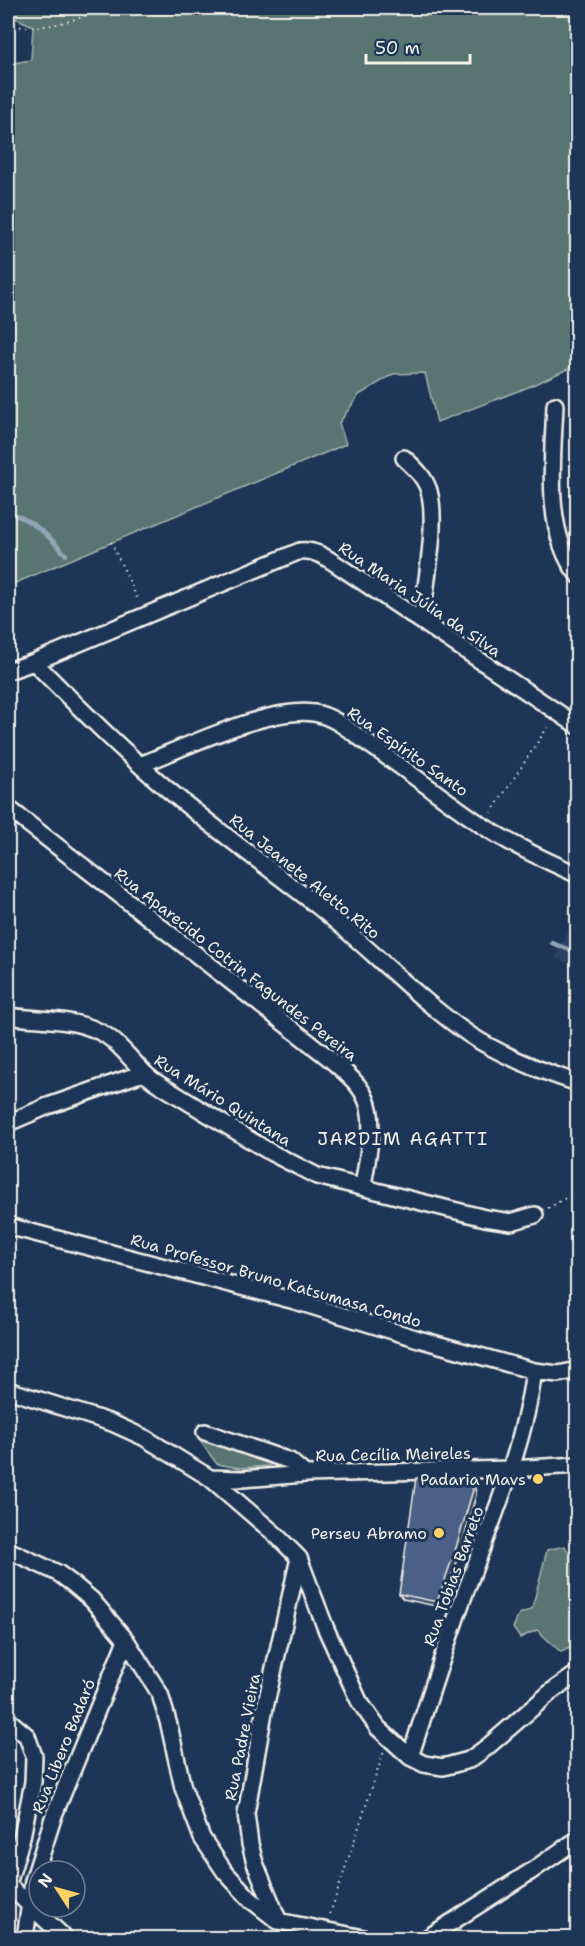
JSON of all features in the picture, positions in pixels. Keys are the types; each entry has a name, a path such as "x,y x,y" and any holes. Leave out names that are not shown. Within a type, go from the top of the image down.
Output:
{"street":[{"path":"555,405 554,507 559,540 572,568 578,575"},
{"path":"404,458 422,476 430,494 430,543 422,620"},
{"name":"Rua Maria Júlia da Silva","path":"8,671 300,551 308,550 324,556 578,726"},
{"name":"Rua Jeanete Aletto Rito","path":"34,662 140,765 217,830 322,909 441,1012 471,1035 507,1055 578,1083"},
{"name":"Rua Espírito Santo","path":"140,765 238,726 285,713 314,712 330,718 345,728 483,826 550,863 578,875"},
{"name":"Rua Aparecido Cotrin Fagundes Pereira","path":"8,808 305,1039 353,1080 366,1097 370,1109 371,1126 363,1187"},
{"name":"Rua Mário Quintana","path":"8,1016 58,1021 87,1027 108,1037 143,1073 270,1152 317,1176 485,1218 511,1222 535,1215"},
{"path":"8,1123 48,1106 143,1073"},
{"name":"Rua Professor Bruno Katsumasa Condo","path":"8,1226 284,1298 534,1371 558,1374 578,1370"},
{"name":"Rua Tobias Barreto","path":"410,1757 461,1602 511,1468 530,1399 534,1371"},
{"path":"8,1390 112,1423 145,1438 210,1478 300,1558 326,1629 359,1701 378,1728 410,1757 424,1764 443,1767 469,1760 552,1691 578,1673"},
{"path":"205,1432 290,1461 305,1474"},
{"name":"Rua Cecília Meireles","path":"210,1478 242,1479 305,1474 578,1465"},
{"path":"8,1550 58,1573 74,1584 92,1600 126,1640 160,1694 170,1725 183,1788 202,1839 225,1872 251,1900 278,1921 364,1938"},
{"name":"Rua Padre Vieira","path":"278,1921 255,1863 246,1814 264,1712 300,1558"},
{"name":"Rua Libero Badaró","path":"40,1859 54,1815 126,1640"},
{"path":"8,1720 27,1736 34,1756 33,1782 22,1837 8,1885 27,1902"},
{"path":"427,1938 578,1839"},
{"name":"Rua Libero Badaró","path":"25,1938 28,1919"},
{"path":"44,1919 64,1938"}],"path":[{"path":"8,25 52,26 83,18 108,8"},
{"path":"111,542 145,616"},
{"path":"483,826 558,712"},
{"path":"535,1215 578,1191"},
{"path":"330,1914 387,1743"}],"shaded area":[{"path":"577,915 577,966 555,958"}],"green space":[{"path":"11,8 577,8 577,365 526,388 437,422 425,373 393,374 359,395 339,423 346,444 8,586 8,64 31,60 33,26 9,15"},
{"path":"205,1434 273,1457 270,1466 240,1468 217,1464 200,1441"},
{"path":"565,1546 569,1553 577,1551 578,1644 561,1652 537,1630 520,1638 513,1628 519,1614 532,1609 547,1550"}],"building":[{"name":"Perseu Abramo","path":"416,1478 465,1478 471,1482 473,1490 437,1602 399,1594"}],"waterway":[{"path":"8,513 32,524 66,555"},
{"path":"552,943 578,953"}],"place":[{"name":"Padaria Mavs","path":"538,1479"},
{"name":"Perseu Abramo","path":"439,1533"}],"district":[{"name":"JARDIM AGATTI","path":"403,1139"}]}
